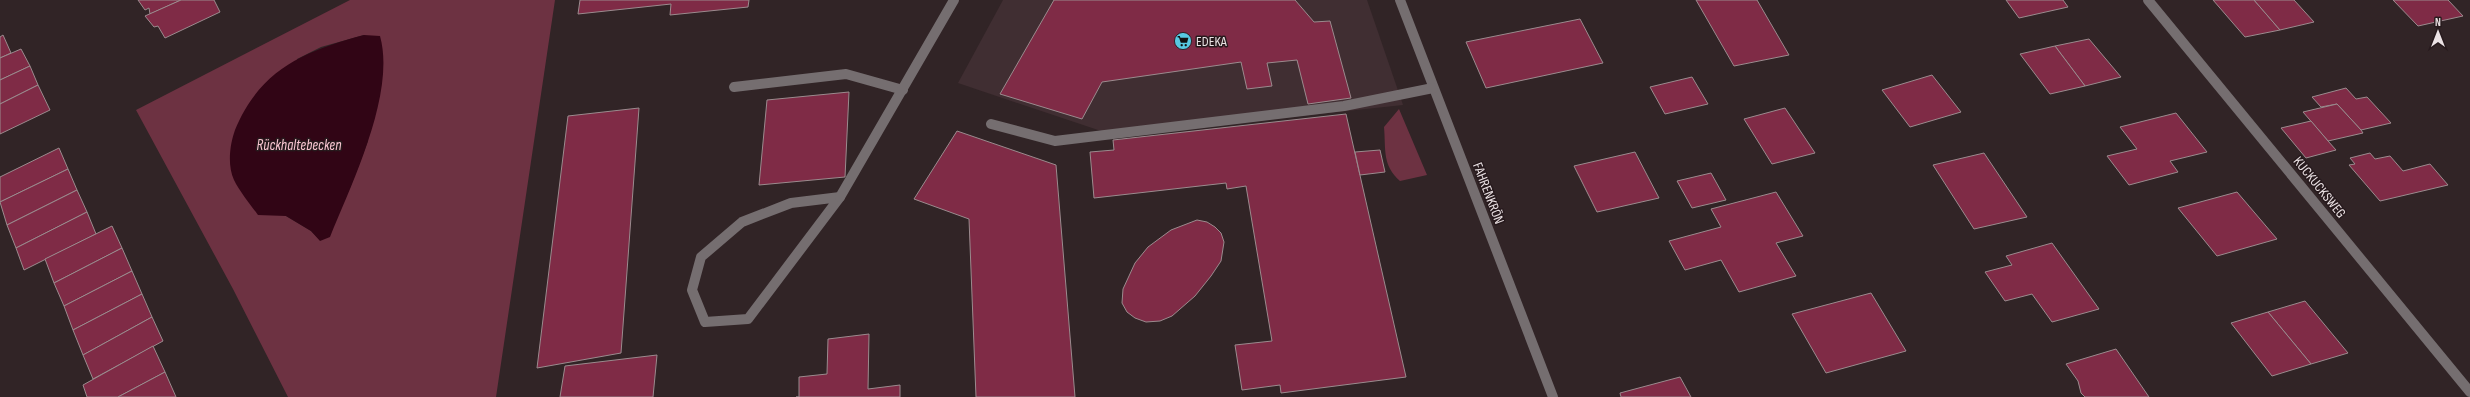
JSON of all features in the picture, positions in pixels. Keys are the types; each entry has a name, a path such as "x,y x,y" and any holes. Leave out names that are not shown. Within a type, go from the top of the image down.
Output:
{"street":[{"path":"840,198 791,203 742,222 701,257 692,290 705,322 748,319 840,198 947,15 954,0"},
{"name":"FAHRENKRÖN","path":"1400,0 1553,397"},
{"name":"KUCKUCKSWEG","path":"2148,0 2470,392"},
{"path":"734,87 846,74 903,90"},
{"path":"991,124 1055,141 1344,106 1433,88"}],"shaded area":[{"path":"350,0 555,0 496,397 288,397 233,289 136,110","holes":["364,35 368,141 350,188 320,240 311,231 286,216 297,59 321,47"]},
{"path":"1003,0 1367,0 1403,105 1116,136 958,83"},
{"path":"1399,109 1427,175 1400,181 1390,169 1386,157 1384,127"}],"water":[{"name":"Rückhaltebecken","path":"364,35 380,36 383,59 382,84 377,110 360,165 330,237 320,241 311,231 286,216 258,215 234,180 230,168 232,142 235,130 245,109 257,92 271,77 304,56 322,48"}],"building":[{"path":"138,0 181,0 150,14 149,8 145,10"},
{"path":"181,0 214,0 220,12 165,38 158,26 154,27 145,16"},
{"path":"580,0 749,0 748,7 670,15 671,4 578,14"},
{"name":"EDEKA","path":"1054,0 1295,0 1314,22 1330,21 1351,98 1308,104 1297,60 1267,63 1272,86 1247,89 1241,62 1102,82 1082,119 1000,94"},
{"path":"1696,0 1757,0 1789,55 1734,66"},
{"path":"2006,0 2063,0 2068,7 2019,18"},
{"path":"2213,0 2254,0 2280,30 2245,37"},
{"path":"2254,0 2294,0 2314,22 2280,30"},
{"path":"2393,0 2448,0 2463,16 2418,26"},
{"path":"1580,19 1603,63 1486,88 1466,42"},
{"path":"3,35 11,53 0,58 0,37"},
{"path":"2089,39 2121,77 2085,86 2055,46"},
{"path":"2055,46 2085,86 2050,94 2020,54"},
{"path":"21,49 30,66 0,80 0,58"},
{"path":"30,66 38,85 0,104 0,80"},
{"path":"1932,75 1961,112 1910,127 1882,90"},
{"path":"1692,77 1708,104 1665,114 1650,87"},
{"path":"38,85 50,110 0,134 0,104"},
{"path":"2346,88 2356,99 2367,97 2391,123 2361,130 2337,104 2321,107 2312,97"},
{"path":"849,92 845,177 759,185 767,100"},
{"path":"2337,104 2363,133 2328,141 2303,112"},
{"path":"639,108 621,353 537,368 568,116"},
{"path":"1785,108 1815,153 1772,164 1744,119"},
{"path":"2176,113 2207,152 2170,161 2178,172 2129,185 2107,156 2137,149 2120,127"},
{"path":"1346,114 1406,377 1281,393 1280,385 1242,390 1235,345 1272,341 1246,186 1227,189 1226,183 1094,198 1090,152 1114,150 1113,140"},
{"path":"2311,121 2336,150 2306,158 2281,128"},
{"path":"957,131 1056,165 1075,397 976,397 969,219 914,199"},
{"path":"59,148 68,169 0,202 0,177"},
{"path":"1380,150 1385,172 1360,175 1355,152"},
{"path":"1635,152 1659,198 1597,212 1574,166"},
{"path":"1984,153 2027,217 1974,229 1933,165"},
{"path":"2370,153 2375,159 2390,156 2403,171 2430,164 2448,185 2380,201 2349,165 2355,164 2350,158"},
{"path":"68,169 77,190 7,225 0,202"},
{"path":"1711,173 1726,200 1692,208 1677,181"},
{"path":"77,190 87,212 16,248 7,225"},
{"path":"1776,192 1803,236 1776,243 1796,276 1739,292 1721,260 1685,270 1669,241 1721,227 1711,209"},
{"path":"2237,192 2277,239 2217,256 2178,208"},
{"path":"87,212 96,234 24,270 16,248"},
{"path":"1197,220 1207,222 1221,233 1224,242 1221,261 1195,296 1172,316 1160,321 1146,322 1135,318 1127,312 1122,303 1123,289 1135,263 1148,247 1171,230"},
{"path":"112,226 122,248 54,283 45,259"},
{"path":"2052,243 2099,309 2052,322 2032,294 2005,301 1985,272 2012,265 2006,256"},
{"path":"122,248 132,271 64,306 54,283"},
{"path":"132,271 142,294 73,330 64,306"},
{"path":"1871,293 1906,351 1826,373 1792,314"},
{"path":"142,294 152,317 83,355 73,330"},
{"path":"2305,301 2348,353 2311,364 2268,312"},
{"path":"2268,312 2311,364 2272,376 2231,323"},
{"path":"152,317 163,341 93,379 83,355"},
{"path":"869,334 868,389 900,385 900,397 799,397 799,377 827,374 828,339"},
{"path":"153,346 165,372 118,397 87,397 83,385"},
{"path":"2116,349 2149,397 2085,397 2081,393 2078,381 2066,364"},
{"path":"657,355 653,397 560,397 565,366"},
{"path":"165,372 176,397 118,397"},
{"path":"1680,377 1691,397 1621,397 1620,393"}],"place":[{"name":"EDEKA","path":"1183,41"}]}
